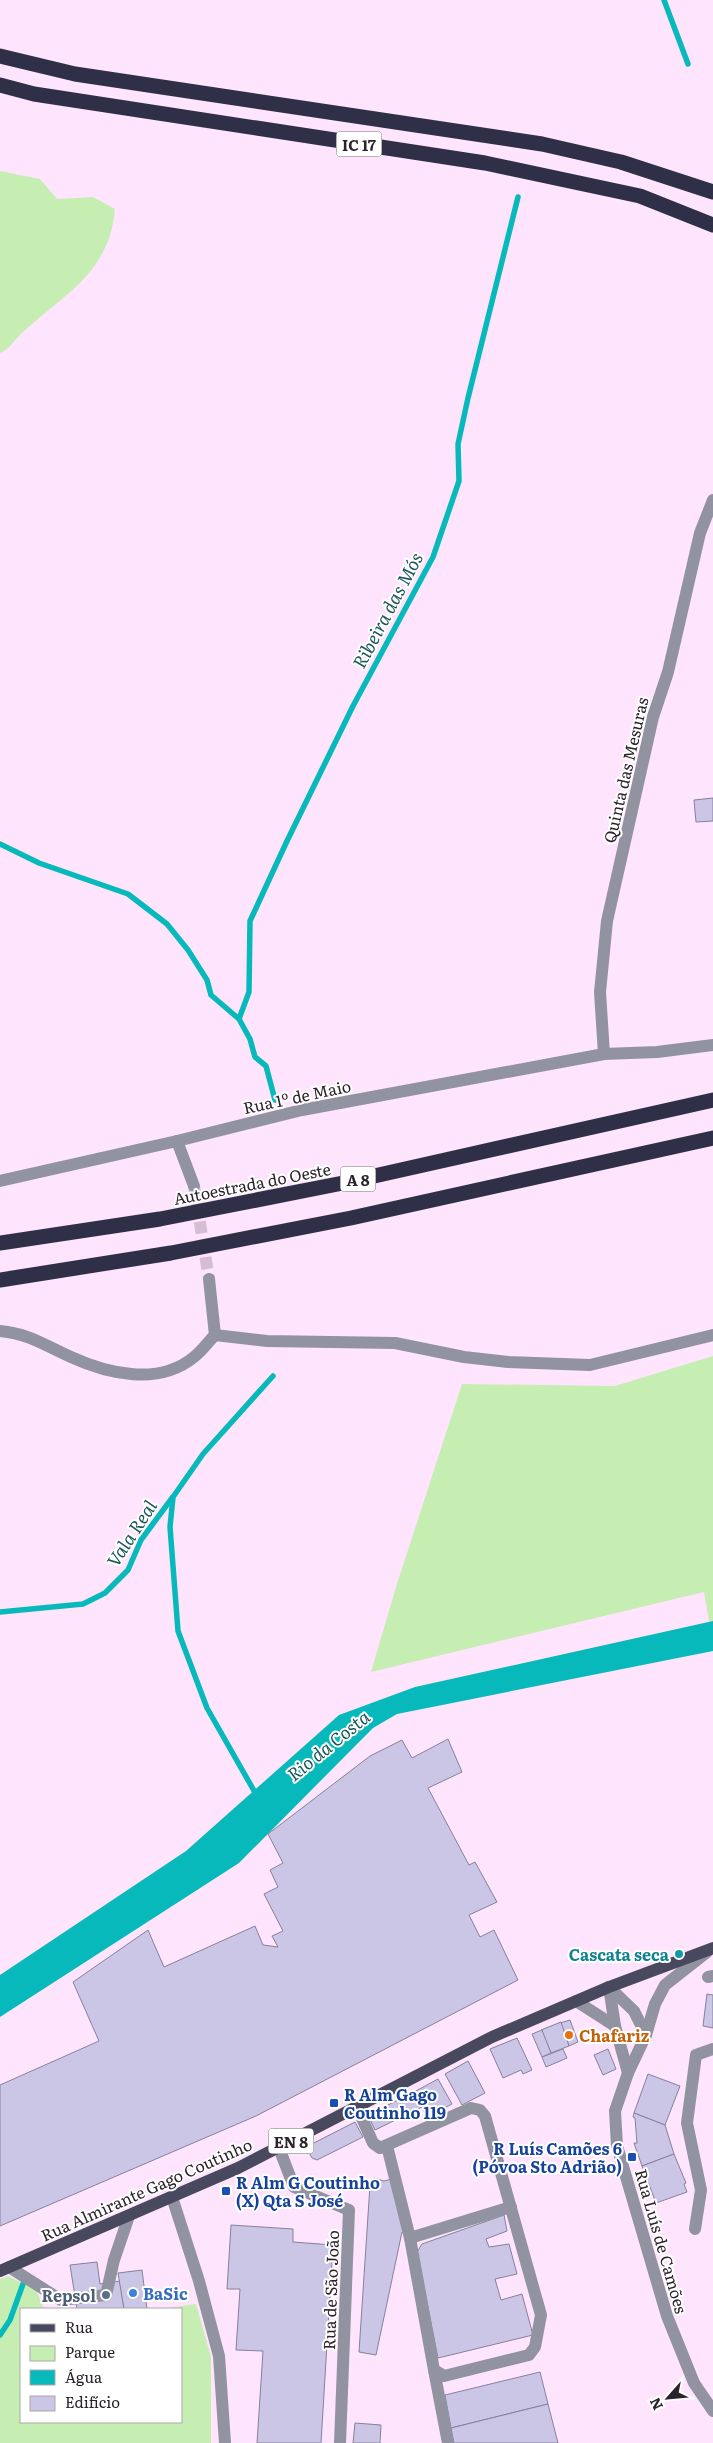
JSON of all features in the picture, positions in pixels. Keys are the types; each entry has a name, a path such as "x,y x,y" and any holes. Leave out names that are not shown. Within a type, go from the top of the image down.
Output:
{"highway":[{"name":"IC 17","path":"0,56 75,74 542,144 621,162 713,192"},
{"name":"IC 17","path":"0,85 34,94 485,163 640,196 713,225"},
{"name":"Autoestrada do Oeste","path":"0,1243 160,1219 334,1185 713,1100"},
{"name":"A 8","path":"0,1280 171,1253 351,1218 713,1138"}],"main road":[{"name":"Rua Almirante Gago Coutinho","path":"4,2269 129,2216 278,2148 492,2037 609,1987 713,1948"}],"street":[{"name":"Quinta das Mesuras","path":"604,1054 600,992 607,921 653,717 668,672 700,532 713,500"},
{"name":"Rua 1º de Maio","path":"0,1181 177,1141 302,1110 604,1054 657,1052 713,1045"},
{"path":"177,1141 194,1186"},
{"path":"0,1332 22,1334 82,1362 108,1371 136,1376 166,1372 194,1358 215,1335 209,1279"},
{"path":"215,1335 267,1341 387,1342 464,1357 508,1362 590,1365 713,1335"},
{"name":"Rua Luís de Camões","path":"713,1948 665,1985 655,2004 646,2035 628,2073 615,2110 618,2146 667,2316 694,2383 713,2411"},
{"path":"609,1987 615,2026 628,2073"},
{"path":"609,1987 634,2011 646,2035"},
{"path":"576,2001 615,2026"},
{"path":"695,2229 701,2190 687,2123 696,2055 713,2049"},
{"path":"356,2107 373,2143 380,2148 471,2108 480,2110 485,2116 542,2315 535,2346 529,2355 516,2360 444,2376 434,2370"},
{"path":"386,2146 410,2238 448,2443"},
{"name":"Rua de São João","path":"278,2148 294,2187 349,2210 340,2443"},
{"path":"172,2197 199,2281 219,2356 225,2443"},
{"path":"410,2238 511,2207"},
{"path":"4,2269 61,2300 106,2295 114,2260 129,2216"}],"green space":[{"path":"0,171 40,179 57,199 93,197 115,209 111,231 104,250 94,266 69,293 22,333 7,349 0,353"},
{"path":"713,1356 713,1621 709,1622 704,1592 371,1672 396,1587 462,1384 615,1386"},
{"path":"8,2276 36,2290 44,2308 20,2308 20,2423 182,2423 182,2308 168,2308 196,2304 211,2357 211,2443 0,2443 0,2279"}],"water":[{"name":"Rio da Costa","path":"713,1621 713,1651 397,1714 373,1728 239,1863 0,2017 0,1975 186,1851 339,1715 415,1687"}],"building":[{"path":"713,798 713,821 696,822 694,800"},
{"path":"448,1739 462,1772 428,1788 469,1865 475,1862 497,1902 469,1915 480,1937 494,1930 518,1980 256,2116 0,2226 0,2085 99,2041 73,1982 148,1930 164,1967 255,1926 263,1945 278,1947 272,1936 283,1931 264,1894 278,1887 270,1870 283,1863 268,1834 370,1756 402,1740 412,1758"},
{"path":"707,1994 713,1995 713,2028 703,2026"},
{"path":"570,2020 578,2042 569,2046 560,2023"},
{"path":"561,2022 569,2046 551,2053 541,2030"},
{"path":"542,2030 551,2053 542,2057 532,2034"},
{"path":"517,2038 532,2070 523,2074 521,2070 503,2078 490,2049"},
{"path":"563,2049 567,2058 546,2067 542,2057"},
{"path":"608,2049 616,2069 603,2075 594,2055"},
{"path":"468,2061 485,2093 462,2105 445,2074"},
{"path":"648,2074 680,2086 665,2125 634,2113"},
{"path":"438,2079 452,2104 427,2117 414,2092"},
{"path":"414,2092 422,2107 375,2130 368,2115"},
{"path":"634,2113 665,2125 674,2154 642,2166 634,2143 637,2143"},
{"path":"355,2122 363,2137 317,2160 312,2158 306,2147"},
{"path":"674,2154 686,2183 684,2184 687,2192 656,2203 642,2166"},
{"path":"374,2178 384,2181 392,2179 405,2233 402,2232 376,2355 359,2352 370,2185"},
{"path":"504,2215 507,2231 486,2239 489,2247 509,2244 517,2274 495,2279 501,2300 522,2294 533,2335 438,2358 417,2252 422,2244"},
{"path":"231,2225 293,2229 293,2242 333,2245 321,2443 257,2443 263,2351 236,2350 240,2289 227,2289"},
{"path":"97,2262 100,2284 120,2281 124,2308 77,2308 70,2265"},
{"name":"BaSic","path":"142,2270 147,2308 124,2308 118,2273"},
{"path":"540,2372 548,2404 451,2428 445,2395"},
{"path":"548,2404 558,2443 454,2443 451,2428"},
{"path":"355,2423 381,2425 380,2443 353,2443"}],"waterway":[{"name":"Ribeira das Mós","path":"664,0 688,64"},
{"name":"Ribeira das Mós","path":"239,1019 249,992 250,921 353,706 433,557 459,481 458,444 518,197"},
{"path":"0,844 39,863 128,894 167,924 188,950 207,980 211,995 239,1019 250,1039 255,1057 266,1066 275,1100"},
{"path":"257,1796 207,1708 178,1631 170,1527 173,1497 203,1454 273,1376"},
{"name":"Vala Real","path":"0,1612 83,1604 105,1593 128,1570 141,1540 172,1498"},
{"path":"0,2335 10,2320 23,2284"}],"tunnel":[{"path":"194,1186 209,1279"}],"place":[{"name":"Cascata seca","path":"679,1954"},
{"name":"Chafariz","path":"569,2035"},
{"name":"R Alm Gago Coutinho 119","path":"334,2103"},
{"name":"R Luís Camões 6 (Póvoa Sto Adrião)","path":"632,2157"},
{"name":"R Alm G Coutinho (X) Qta S José","path":"226,2191"},
{"name":"BaSic","path":"133,2293"},
{"name":"Repsol","path":"106,2295"}]}
